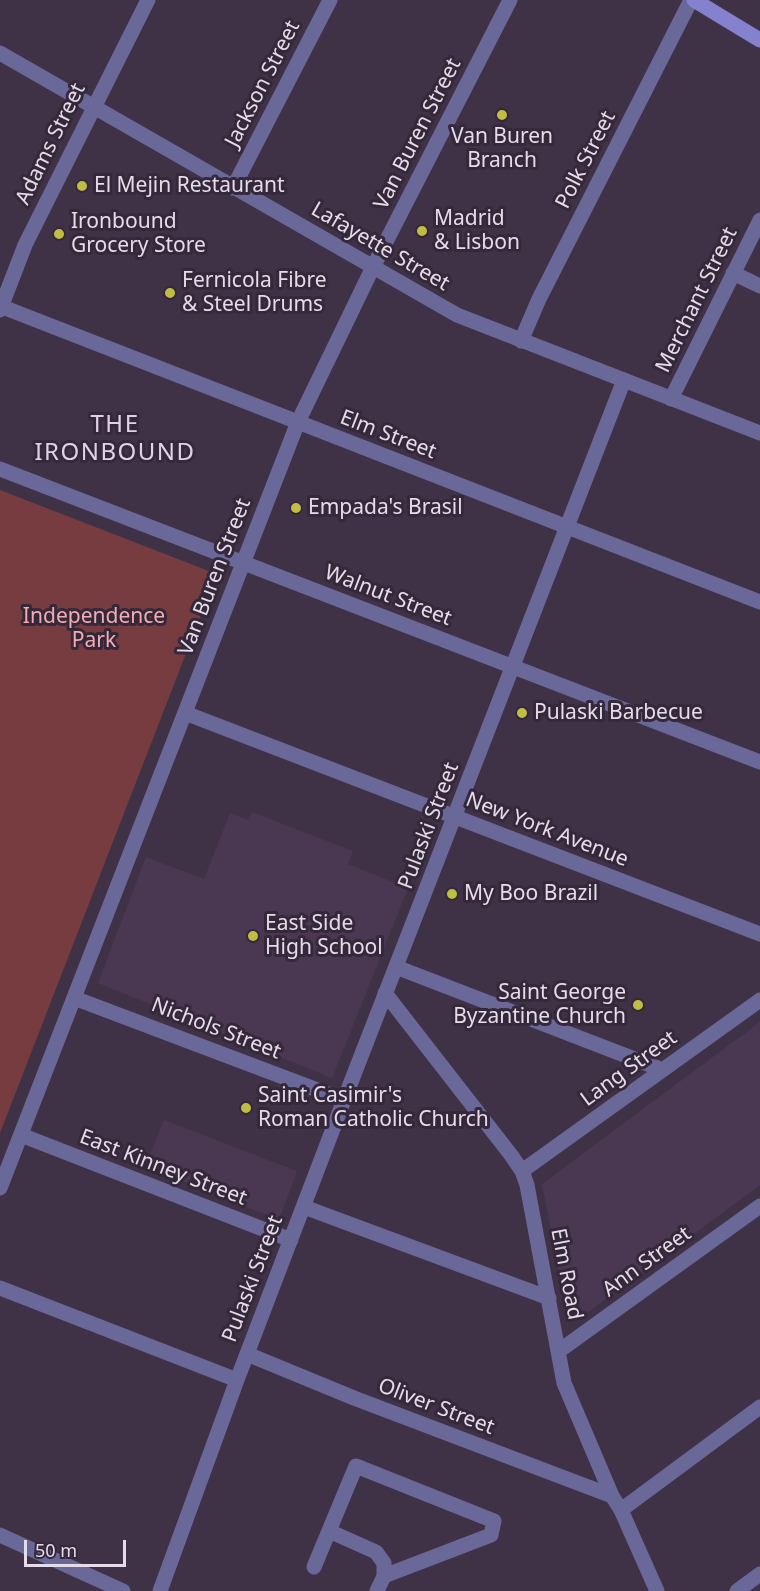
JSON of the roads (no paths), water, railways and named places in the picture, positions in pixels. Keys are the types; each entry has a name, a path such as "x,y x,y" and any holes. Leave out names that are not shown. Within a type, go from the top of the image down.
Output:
{"main road":[{"path":"692,0 760,40"}],"street":[{"name":"Adams Street","path":"0,308 25,245 148,0"},
{"name":"Jackson Street","path":"233,188 330,0"},
{"name":"Van Buren Street","path":"0,1188 298,422 373,267 510,0"},
{"name":"Polk Street","path":"521,341 539,299 692,0"},
{"name":"Lafayette Street","path":"0,53 457,315 760,433"},
{"name":"Merchant Street","path":"671,399 760,220"},
{"path":"733,273 760,286"},
{"name":"Elm Street","path":"0,308 760,602"},
{"name":"Pulaski Street","path":"160,1591 237,1380 344,1100 624,380"},
{"name":"Walnut Street","path":"0,469 760,762"},
{"name":"New York Avenue","path":"185,713 760,934"},
{"path":"396,967 663,1070"},
{"name":"Elm Road","path":"385,993 522,1171 527,1185 560,1351 564,1383 612,1496 621,1510 656,1591"},
{"name":"Nichols Street","path":"74,998 344,1100"},
{"name":"Lang Street","path":"522,1171 760,1000"},
{"name":"East Kinney Street","path":"21,1135 291,1240"},
{"name":"Ann Street","path":"560,1351 760,1206"},
{"path":"304,1207 549,1298"},
{"path":"0,1288 237,1380"},
{"name":"Oliver Street","path":"247,1354 354,1398 612,1496"},
{"path":"621,1510 760,1407"},
{"path":"314,1567 356,1467 494,1521 491,1534 384,1576"},
{"path":"330,1531 376,1552 384,1563 384,1576 377,1591"},
{"path":"0,1534 123,1591"},
{"path":"736,1591 760,1574"}],"place":[{"name":"Van Buren Branch","path":"502,115"},
{"name":"El Mejin Restaurant","path":"82,186"},
{"name":"Madrid & Lisbon","path":"422,231"},
{"name":"Ironbound Grocery Store","path":"59,234"},
{"name":"Fernicola Fibre & Steel Drums","path":"170,293"},
{"name":"Empada's Brasil","path":"296,508"},
{"name":"Pulaski Barbecue","path":"522,713"},
{"name":"My Boo Brazil","path":"452,894"},
{"name":"East Side High School","path":"253,936"},
{"name":"Saint George Byzantine Church","path":"638,1005"},
{"name":"Saint Casimir's Roman Catholic Church","path":"246,1108"}],"district":[{"name":"THE IRONBOUND","path":"115,439"}],"park label":[{"name":"Independence Park","path":"94,629"}]}
